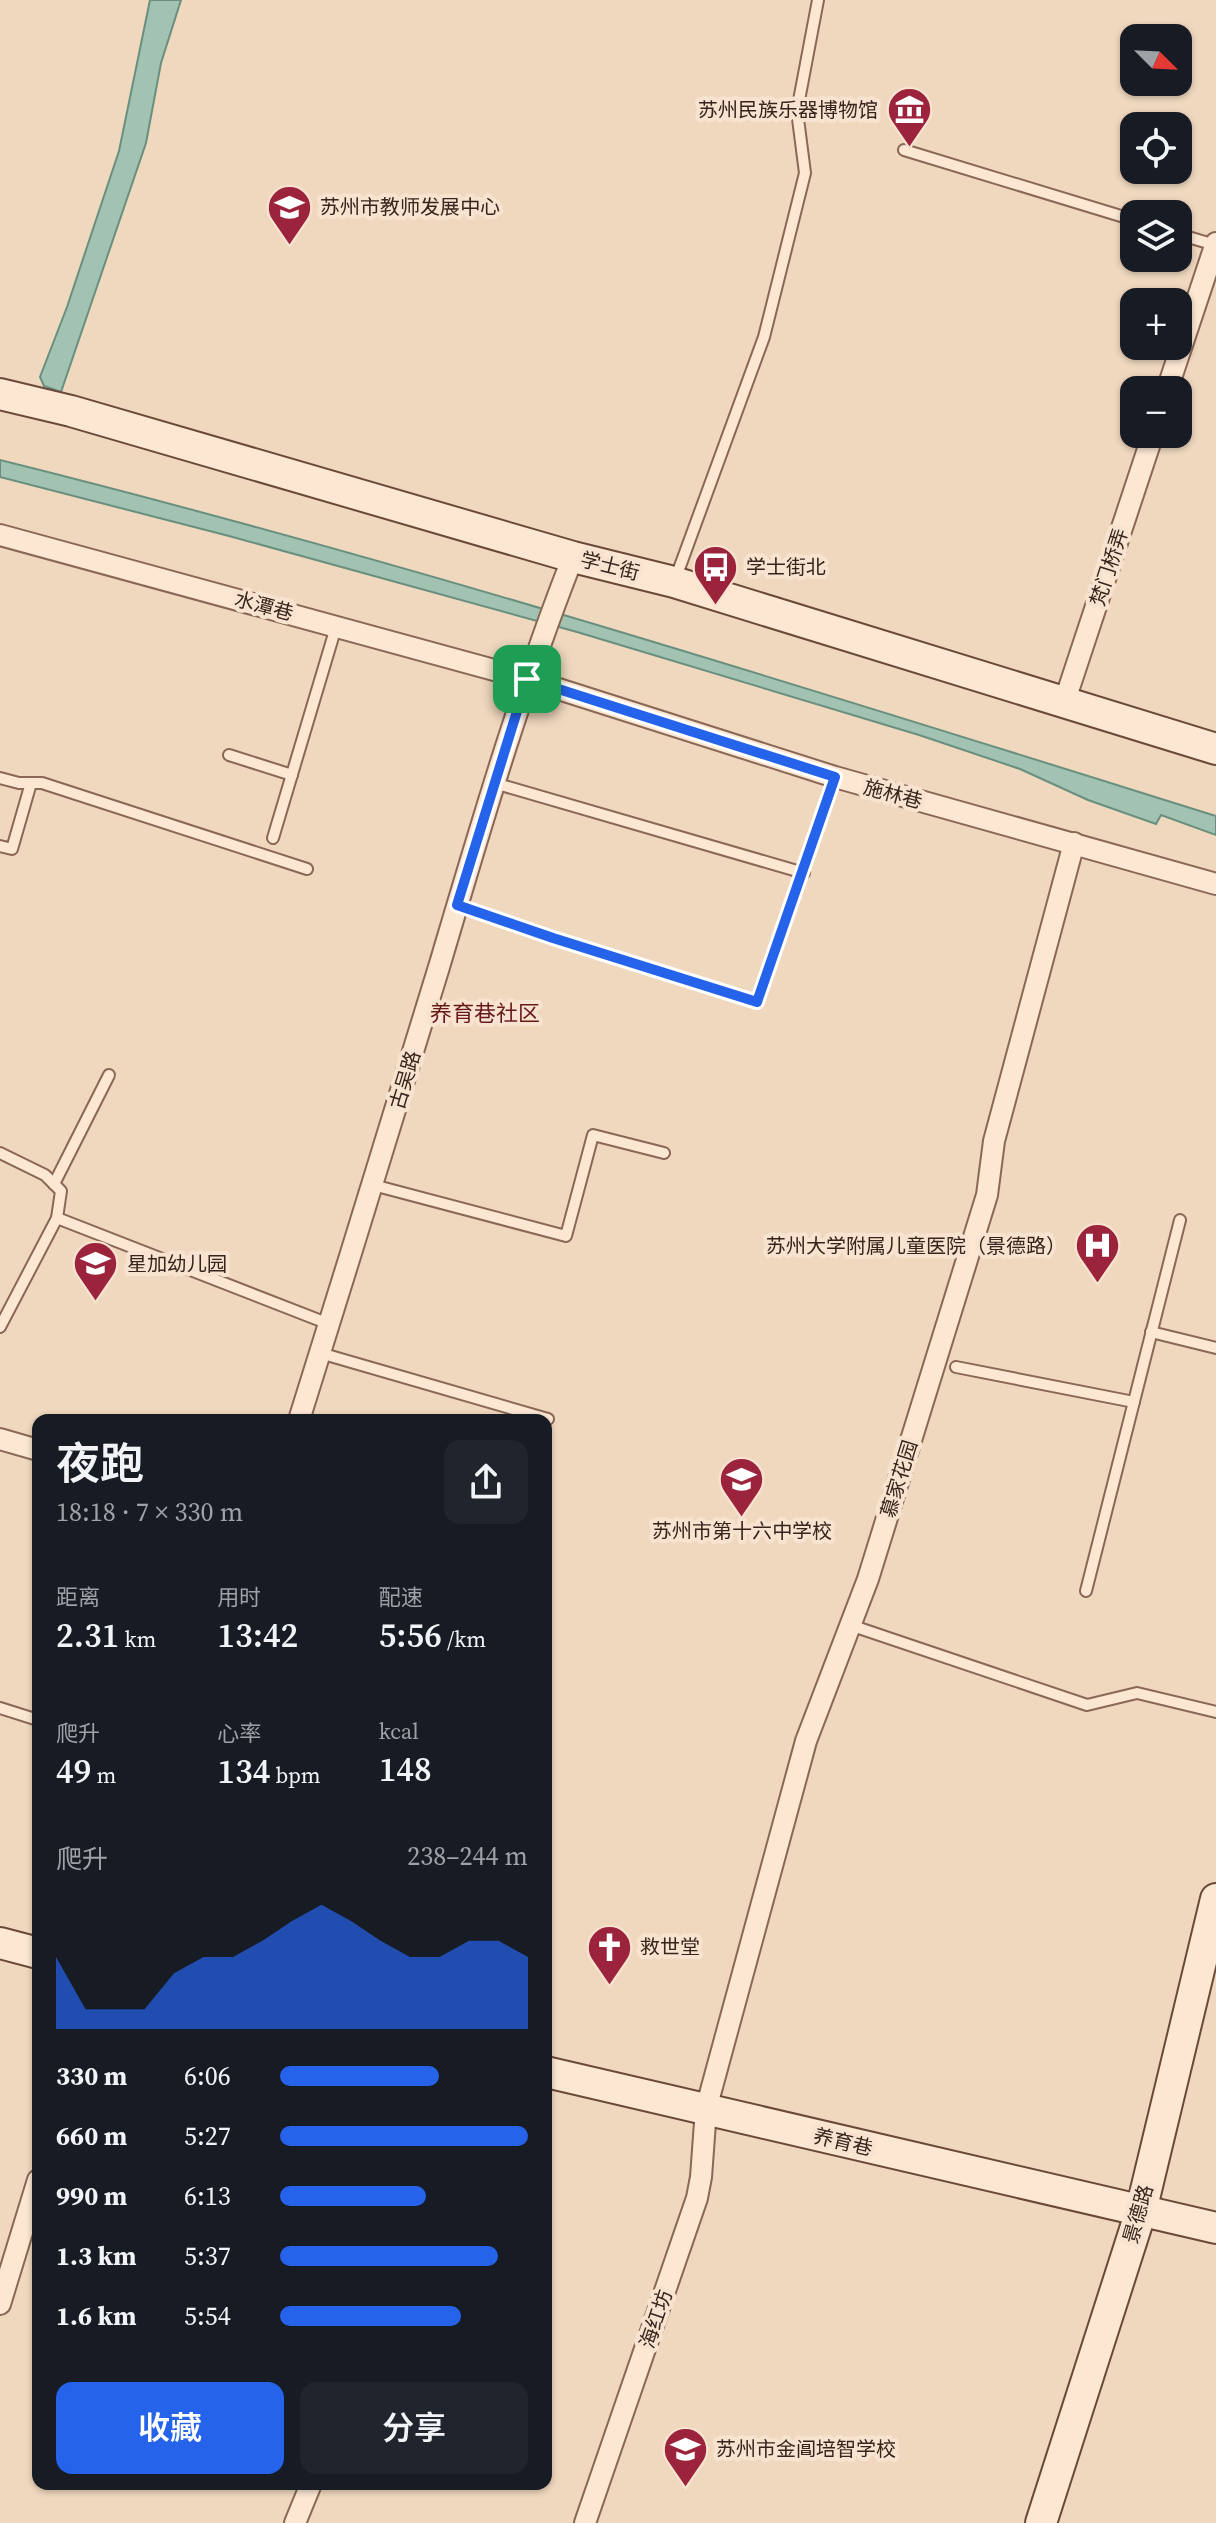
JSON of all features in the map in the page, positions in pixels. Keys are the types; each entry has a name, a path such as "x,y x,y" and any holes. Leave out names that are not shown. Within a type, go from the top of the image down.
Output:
{"main road":[{"name":"学士街","path":"0,394 71,411 568,569 674,582 1216,749"},
{"name":"景德路","path":"1041,2523 1141,2211 1216,1899"},
{"path":"0,1943 32,1951"},
{"name":"养育巷","path":"552,2073 1216,2228"}],"street":[{"path":"1172,376 1216,244"},
{"name":"梵门桥弄","path":"1065,700 1148,448"},
{"name":"水潭巷","path":"0,535 527,679"},
{"name":"古吴路","path":"301,1414 494,783 527,679 568,569"},
{"name":"施林巷","path":"527,679 835,777 1216,884"},
{"name":"慕家花园","path":"706,2109 806,1741 868,1579 987,1195 994,1141 1074,843"},
{"path":"0,1439 32,1448"},
{"name":"海红坊","path":"585,2523 687,2233 701,2177 706,2109"},
{"path":"0,2304 32,2200"},
{"path":"295,2523 309,2490"}],"lane":[{"path":"674,582 764,337 805,173 797,111 818,0"},
{"path":"904,150 1120,216"},
{"path":"1192,238 1216,244"},
{"path":"273,838 337,625"},
{"path":"229,755 292,775"},
{"path":"457,905 757,1002 835,777"},
{"path":"0,778 42,783 307,869"},
{"path":"0,846 12,849 31,783"},
{"path":"494,783 804,873"},
{"path":"54,1184 109,1075"},
{"path":"373,1185 566,1236 593,1135 664,1153"},
{"path":"0,1153 45,1175 61,1191 57,1218 0,1327"},
{"path":"57,1218 329,1324"},
{"path":"1086,1591 1180,1220"},
{"path":"1151,1332 1216,1348"},
{"path":"320,1353 531,1414"},
{"path":"956,1367 1134,1402"},
{"path":"850,1625 1087,1705 1137,1693 1216,1712"},
{"path":"0,1708 32,1718"}],"shaded area":[{"path":"150,0 181,0 161,63 146,143 61,392 44,386 40,377 119,151"},
{"path":"0,460 459,584 914,722 1216,816 1216,835 1161,815 1156,824 1088,800 1020,769 919,735 577,632 229,536 0,477"}],"place":[{"name":"苏州民族乐器博物馆","path":"909,149"},
{"name":"苏州市教师发展中心","path":"289,246"},
{"name":"学士街北","path":"715,606"},
{"name":"苏州大学附属儿童医院（景德路）","path":"1097,1285"},
{"name":"星加幼儿园","path":"96,1303"},
{"name":"苏州市第十六中学校","path":"742,1518"},
{"name":"救世堂","path":"609,1986"},
{"name":"苏州市金阊培智学校","path":"685,2488"}],"district":[{"name":"养育巷社区","path":"485,1013"}],"route":[{"path":"527,679 835,777 757,1002 457,905 527,679"}]}
